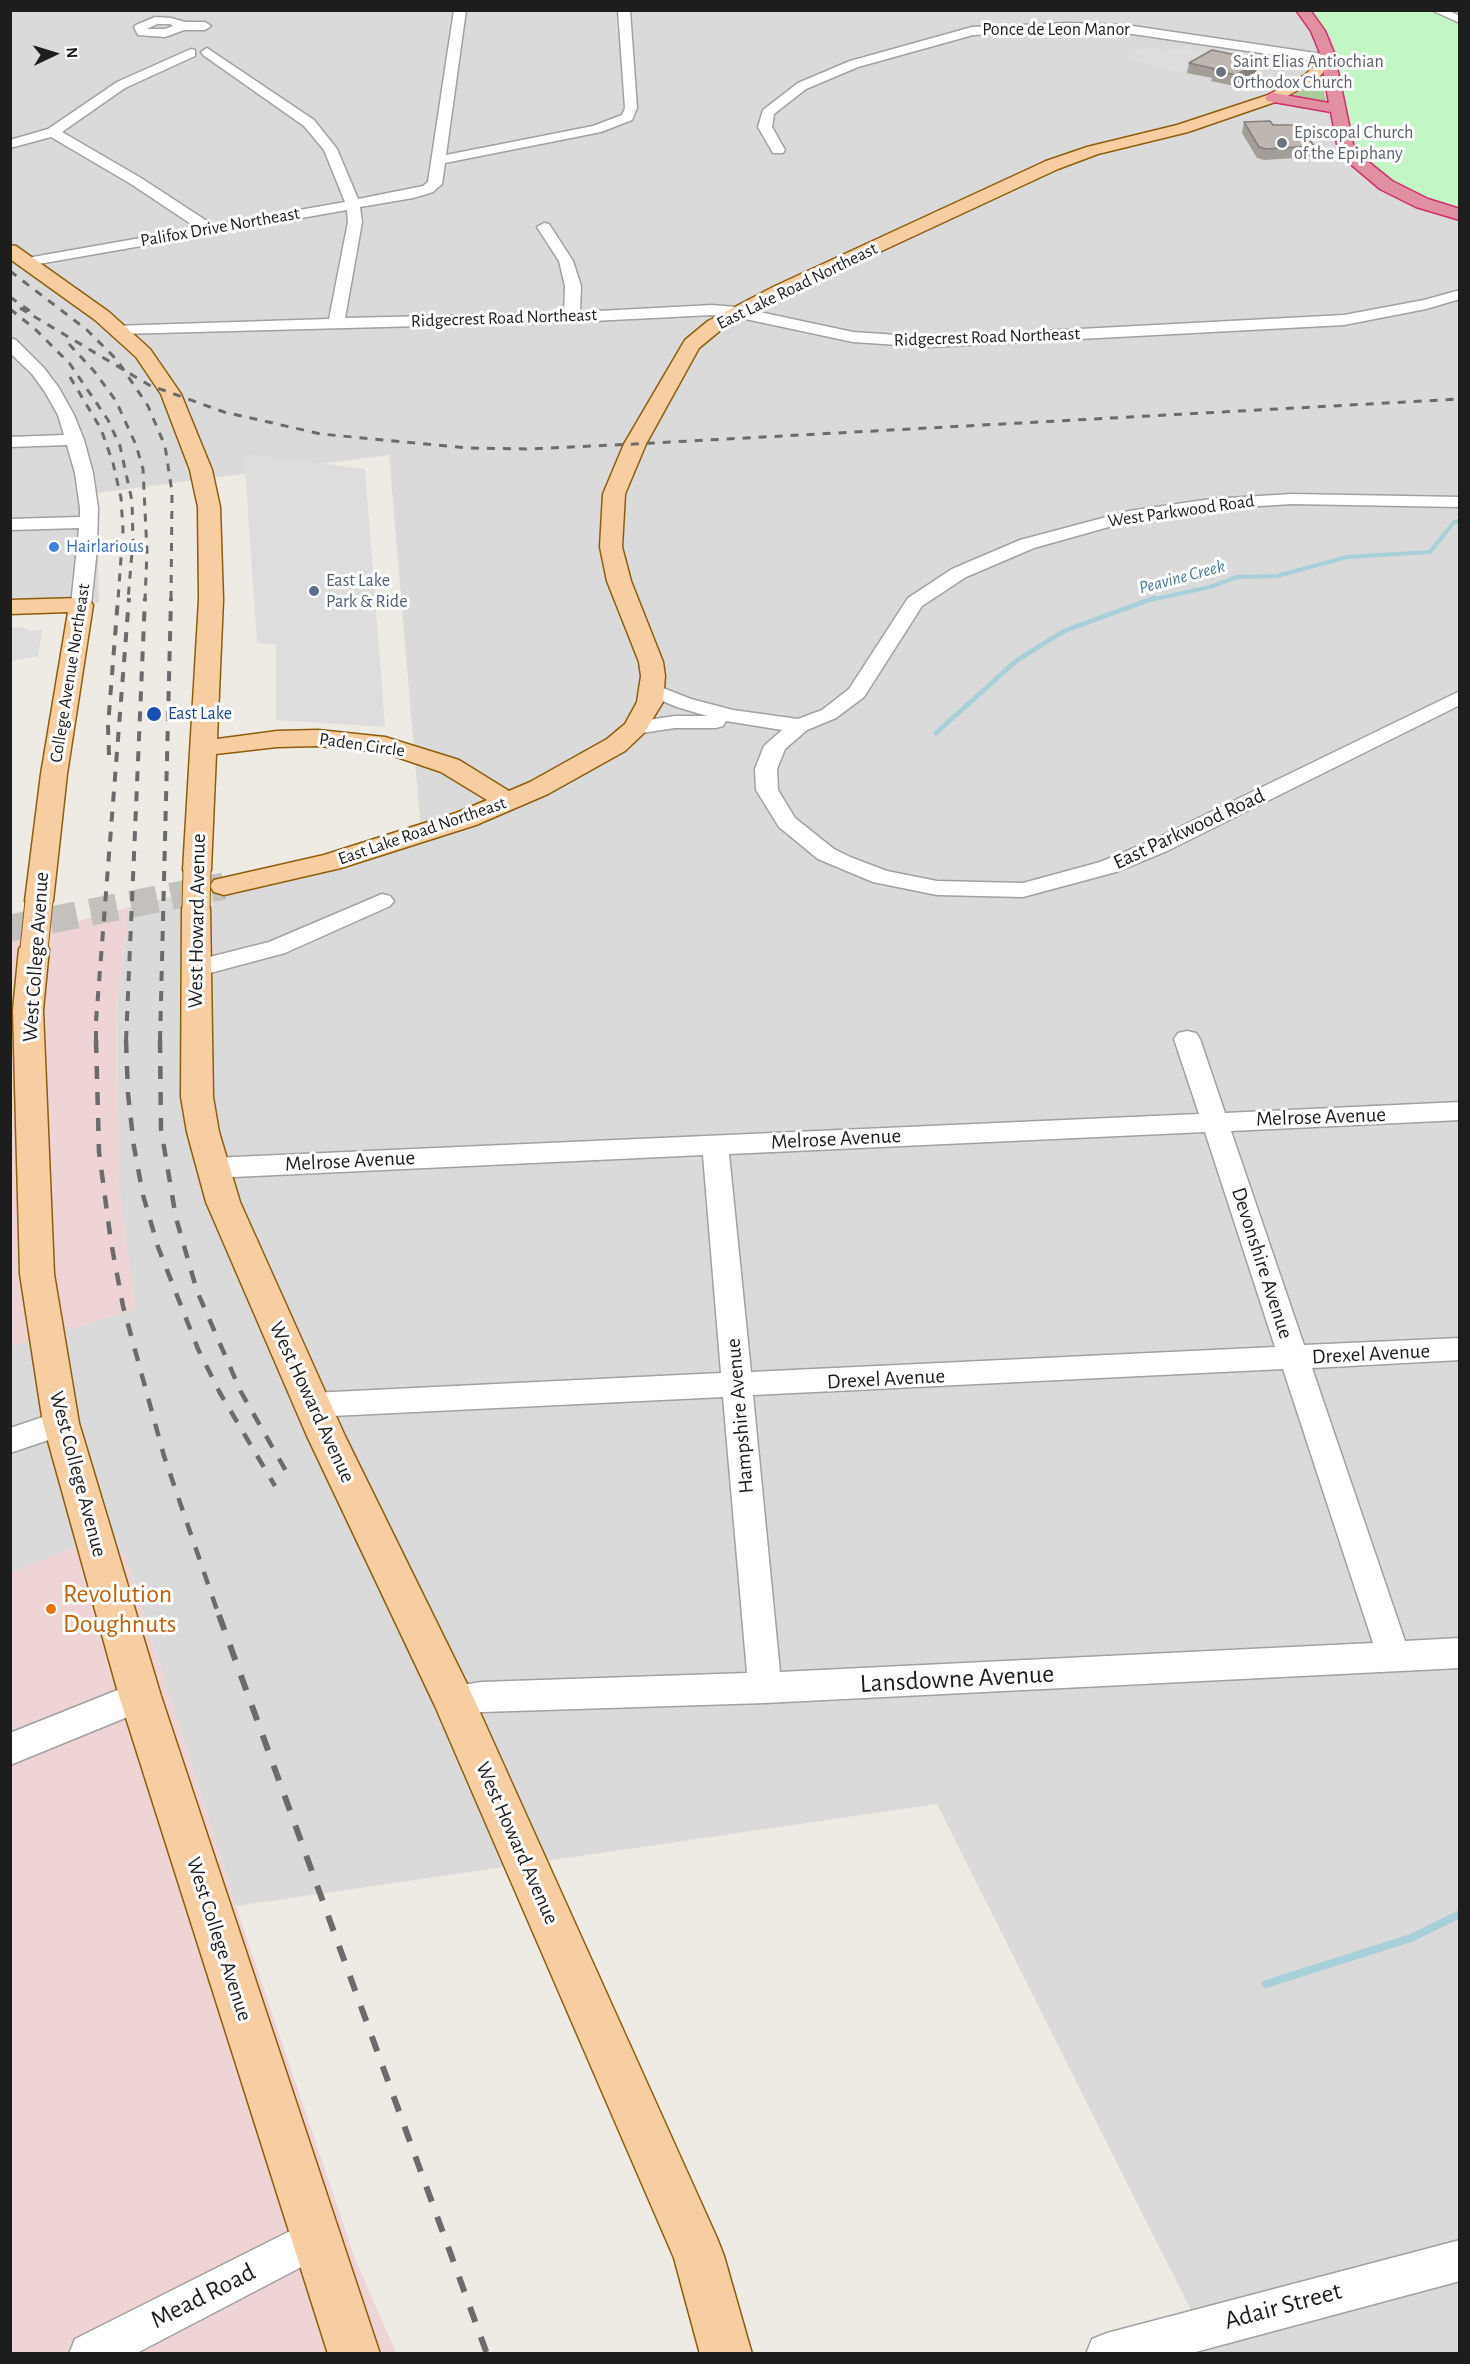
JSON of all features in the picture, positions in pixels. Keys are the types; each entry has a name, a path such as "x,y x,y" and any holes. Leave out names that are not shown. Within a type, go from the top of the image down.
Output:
{"highway":[{"path":"1303,10 1318,31 1329,59 1345,144 1358,164 1380,181 1408,196 1460,215"},
{"path":"1273,98 1338,109"}],"main road":[{"name":"East Lake Road Northeast","path":"210,897 407,839 508,803 595,759 635,728 650,702 653,690 651,662 619,581 611,547 614,494 634,444 687,351 715,325 736,312 1058,163 1093,150 1182,129 1273,98 1310,78 1329,59"},
{"name":"West Howard Avenue","path":"10,250 118,329 143,354 171,394 192,443 209,507 211,600 197,870 210,897 195,969 197,1097 212,1167 223,1202 312,1405 454,1701 699,2256 726,2354"},
{"path":"10,608 81,605"},
{"name":"College Avenue Northeast","path":"54,774 81,605"},
{"name":"Paden Circle","path":"204,748 277,739 318,738 385,745 413,752 450,766 484,785 508,803"},
{"name":"West College Avenue","path":"54,774 39,901 25,970 38,1284 61,1423 140,1696 354,2354"}],"street":[{"path":"460,10 439,160 596,129 627,117 631,108 624,10"},
{"path":"1436,10 1460,20"},
{"path":"10,144 53,132 121,85 195,50 209,21 181,26"},
{"name":"Ponce de Leon Manor","path":"778,150 765,127 768,113 802,86 854,64 972,31 1069,27 1126,28 1329,59"},
{"path":"195,50 309,123 330,149 353,204 355,222 336,323"},
{"path":"53,132 136,181 209,229"},
{"name":"Palifox Drive Northeast","path":"27,262 413,194 435,184 439,160"},
{"path":"544,227 566,261 573,286 572,317"},
{"name":"Ridgecrest Road Northeast","path":"118,329 572,317 704,310 736,312 853,337 929,342 1344,320 1426,304 1460,294"},
{"name":"College Avenue Northeast","path":"13,349 53,392 66,416 84,473 88,549 81,605"},
{"path":"10,442 75,440"},
{"name":"West Parkwood Road","path":"776,746 800,726 829,714 857,693 899,625 915,602 926,593 959,573 1027,544 1129,516 1210,504 1292,499 1460,502"},
{"path":"10,525 88,522"},
{"path":"653,690 684,703 732,716 800,726"},
{"name":"East Parkwood Road","path":"776,746 766,769 767,790 787,822 826,854 881,877 936,888 1023,890 1108,867 1159,846 1460,697"},
{"path":"635,728 675,722 718,722 751,732 776,746"},
{"path":"195,969 277,948 382,901"},
{"name":"Devonshire Avenue","path":"1188,1039 1394,1657"},
{"name":"Melrose Avenue","path":"212,1167 1460,1111"},
{"name":"Hampshire Avenue","path":"715,1144 765,1688"},
{"name":"Drexel Avenue","path":"312,1405 1460,1349"},
{"path":"10,1442 61,1423"},
{"name":"Lansdowne Avenue","path":"454,1701 482,1697 765,1688 1460,1653"},
{"path":"10,1749 140,1696"},
{"name":"Mead Road","path":"90,2354 316,2238"},
{"name":"Adair Street","path":"1107,2354 1460,2260"}],"shaded area":[{"path":"11,11 1459,11 1459,2353 1173,2353 1206,2340 937,1804 236,1906 126,1557 99,1537 11,1573 11,1347 135,1309 119,1185 117,1006 127,928 127,908 421,832 389,455 96,493 99,603 11,608"},
{"path":"1142,48 1170,51 1174,48 1209,52 1180,73 1125,58"},
{"name":"East Lake Park & Ride","path":"244,454 365,469 385,727 276,720 276,644 257,643"},
{"path":"11,627 25,628 29,631 42,630 38,656 11,661"},
{"path":"127,908 127,928 117,1006 119,1185 136,1309 11,1347 11,939"},
{"path":"99,1537 126,1557 236,1906 355,2259 396,2353 11,2354 11,1573"}],"green space":[{"path":"1311,11 1429,11 1459,23 1459,211 1436,204 1385,178 1361,157 1354,139 1332,38"},
{"path":"1321,78 1326,101 1293,96"}],"building":[{"path":"1212,50 1255,59 1252,61 1258,62 1236,75 1189,63"},
{"path":"1270,121 1273,125 1300,125 1314,146 1266,149 1259,147 1244,122"}],"waterway":[{"name":"Peavine Creek","path":"1150,600 1210,587 1237,577 1277,576 1347,557 1430,552 1454,522 1460,521"},
{"name":"Peavine Creek","path":"936,733 1016,661 1064,631 1154,598"},
{"path":"1266,1984 1411,1938 1460,1914"}],"tunnel":[{"path":"10,928 224,886"}],"railway":[{"path":"10,271 87,330 124,370"},
{"path":"10,297 30,311"},
{"path":"20,308 124,370"},
{"path":"10,309 35,329 70,364 108,420 120,446 132,501 133,540 128,600"},
{"path":"69,344 94,371 116,401 136,445 143,469 147,552 145,600"},
{"path":"124,370 149,385 224,412 321,434 469,448 528,449 635,444 1460,399"},
{"path":"124,370 148,406 165,446 172,492 171,600"},
{"path":"70,377 101,429 113,463 121,498 123,530 118,600"},
{"path":"109,755 108,726 118,598"},
{"path":"96,1040 129,598"},
{"path":"126,1041 145,598"},
{"path":"160,1041 171,598"},
{"path":"96,1040 99,1152 111,1242 123,1306 164,1456 219,1616"},
{"path":"126,1041 128,1094 134,1147 143,1195 158,1247 198,1349 220,1393 275,1486"},
{"path":"160,1041 161,1129 176,1218 197,1291 241,1392 290,1478"},
{"path":"219,1615 487,2354"}],"place":[{"name":"Saint Elias Antiochian Orthodox Church","path":"1221,72"},
{"name":"Episcopal Church of the Epiphany","path":"1282,143"},
{"name":"Hairlarious","path":"54,547"},
{"name":"East Lake Park & Ride","path":"314,591"},
{"name":"East Lake","path":"154,714"},
{"name":"Revolution Doughnuts","path":"51,1609"}]}
